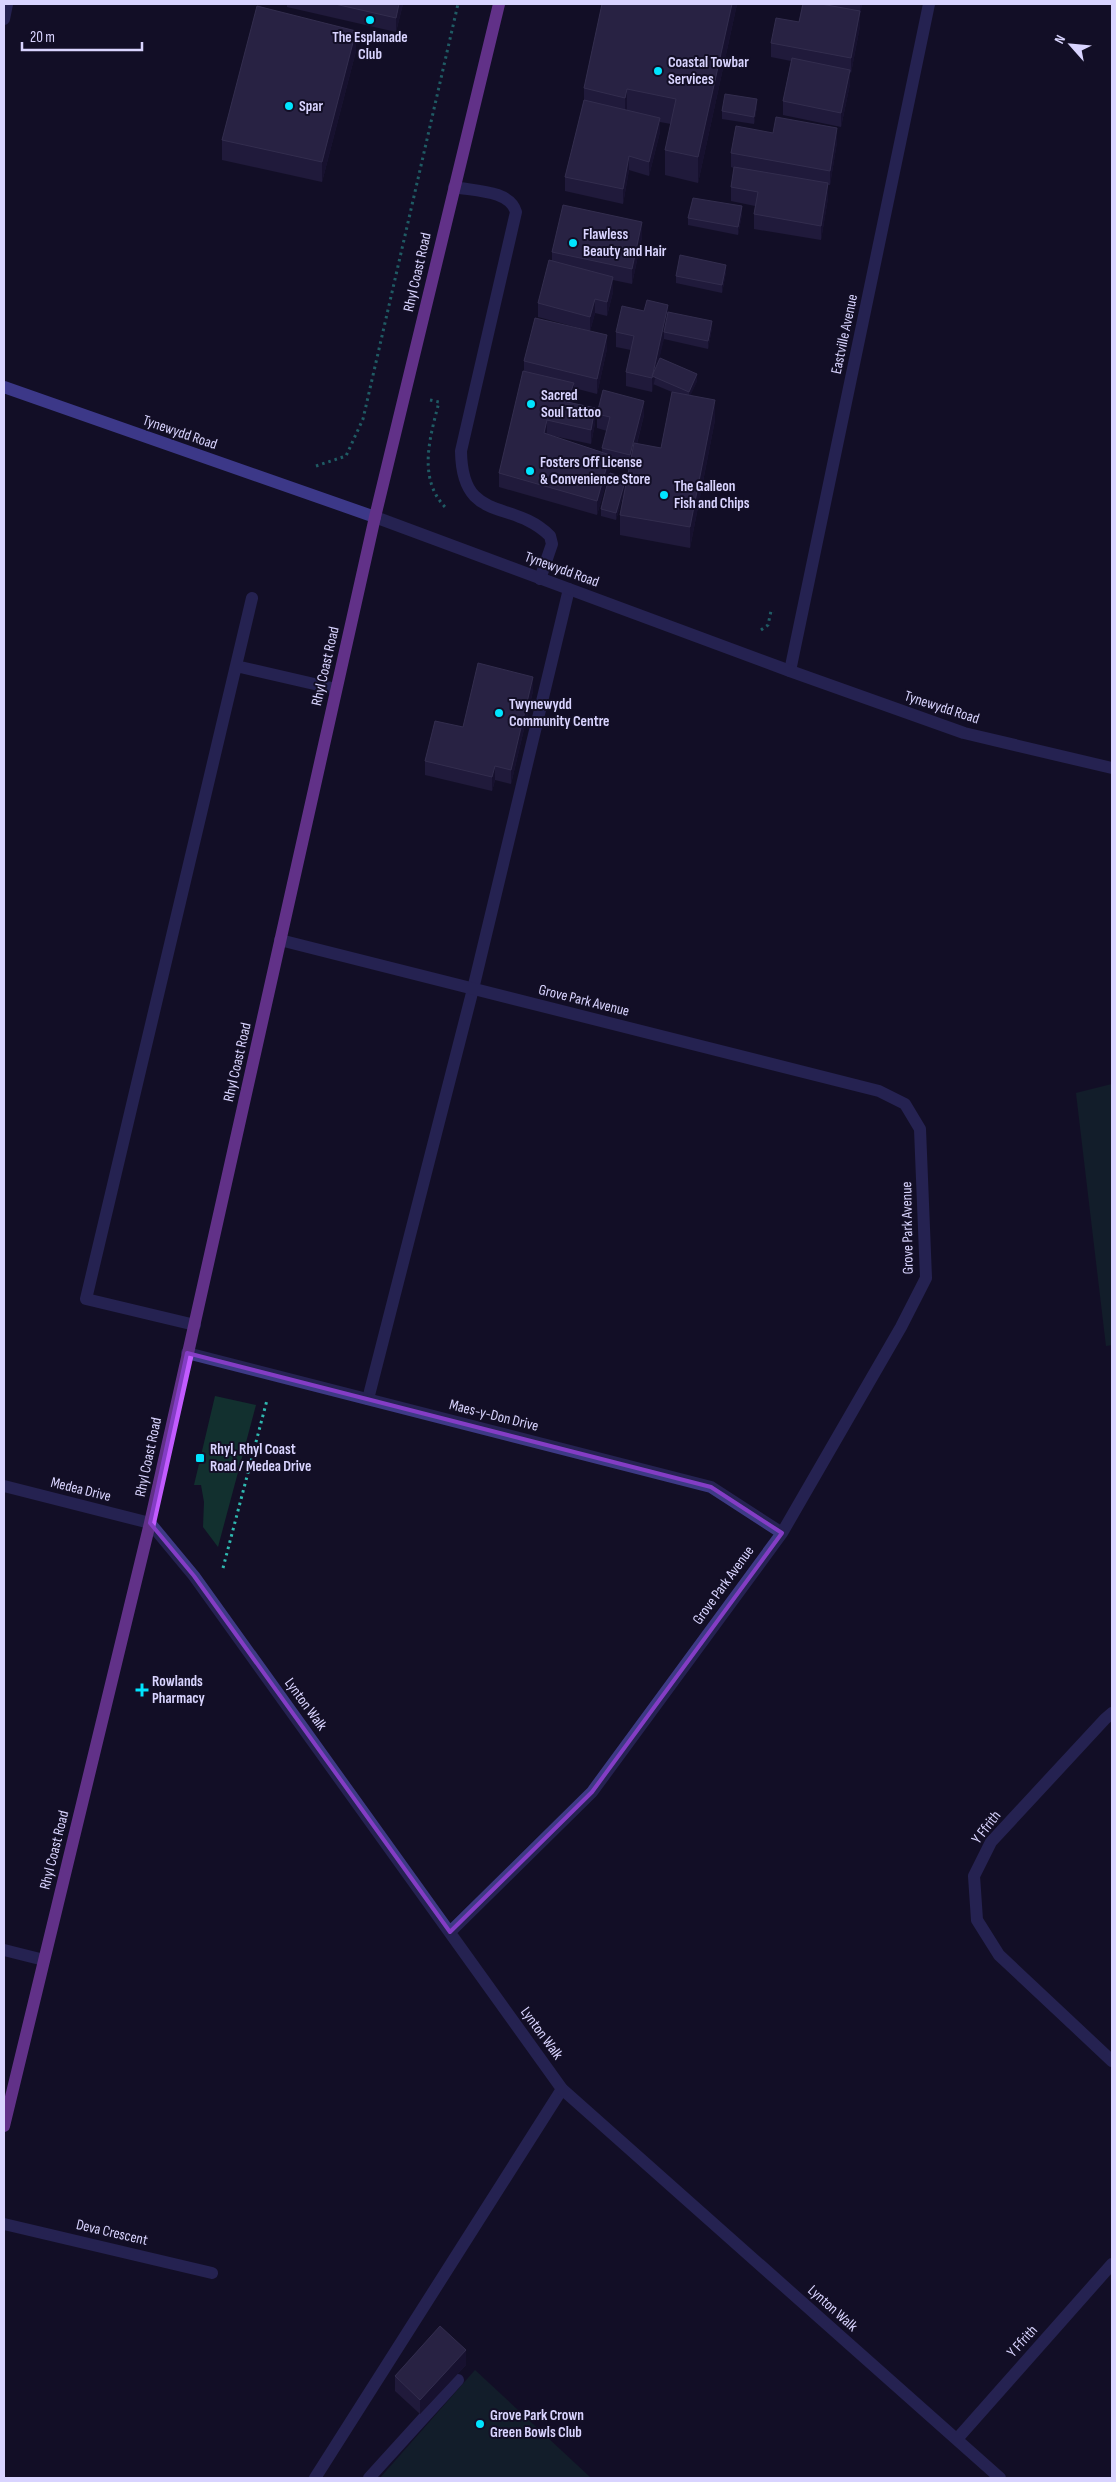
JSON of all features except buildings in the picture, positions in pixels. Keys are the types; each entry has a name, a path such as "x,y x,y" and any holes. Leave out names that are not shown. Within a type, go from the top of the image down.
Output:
{"main road":[{"name":"Rhyl Coast Road","path":"4,2126 8,2091 44,1960 150,1523 375,517 499,4"},
{"name":"Tynewydd Road","path":"4,387 375,517"}],"street":[{"path":"4,19 7,4"},
{"name":"Eastville Avenue","path":"790,671 929,4"},
{"path":"454,187 505,197 514,203 516,212 461,451 461,468 466,486 479,502 535,524 550,536 552,544 540,578"},
{"name":"Tynewydd Road","path":"375,517 790,671 964,733 1112,768"},
{"path":"368,1400 473,989 569,589"},
{"path":"195,1325 86,1299 252,598"},
{"path":"236,666 336,688"},
{"name":"Grove Park Avenue","path":"280,940 879,1091 905,1104 920,1129 926,1278 901,1328 782,1532 592,1792 450,1932"},
{"name":"Maes-y-Don Drive","path":"188,1353 711,1487 782,1532"},
{"name":"Medea Drive","path":"4,1486 150,1523"},
{"name":"Lynton Walk","path":"150,1523 214,1604 562,2089 1000,2478"},
{"name":"Y Ffrith","path":"1112,1713 991,1842 974,1876 977,1920 999,1955 1112,2061"},
{"path":"4,1950 44,1960"},
{"path":"315,2478 562,2089"},
{"name":"Deva Crescent","path":"4,2224 212,2273"},
{"name":"Y Ffrith","path":"957,2439 1112,2264"},
{"path":"369,2478 458,2380"}],"path":[{"path":"313,467 346,456 363,419 458,4"},
{"path":"439,402 427,462 431,487 450,512"},
{"path":"758,632 768,625 771,612 800,620"},
{"path":"214,1604 273,1376"}],"highlighted area":[{"path":"187,1353 711,1487 782,1533 592,1792 450,1932 194,1576 150,1523"}],"green space":[{"path":"1112,1084 1112,1345 1106,1346 1076,1093"},
{"path":"215,1396 256,1405 218,1547 203,1527 204,1502 201,1485 194,1485"},
{"name":"Grove Park Crown Green Bowls Club","path":"475,2370 591,2478 380,2478"}],"place":[{"name":"The Esplanade Club","path":"370,20"},
{"name":"Coastal Towbar Services","path":"658,71"},
{"name":"Spar","path":"289,106"},
{"name":"Flawless Beauty and Hair","path":"573,243"},
{"name":"Sacred Soul Tattoo","path":"531,404"},
{"name":"Fosters Off License & Convenience Store","path":"530,471"},
{"name":"The Galleon Fish and Chips","path":"664,495"},
{"name":"Twynewydd Community Centre","path":"499,713"},
{"name":"Rhyl, Rhyl Coast Road / Medea Drive","path":"200,1458"},
{"name":"Rowlands Pharmacy","path":"142,1690"},
{"name":"Grove Park Crown Green Bowls Club","path":"480,2424"}]}
